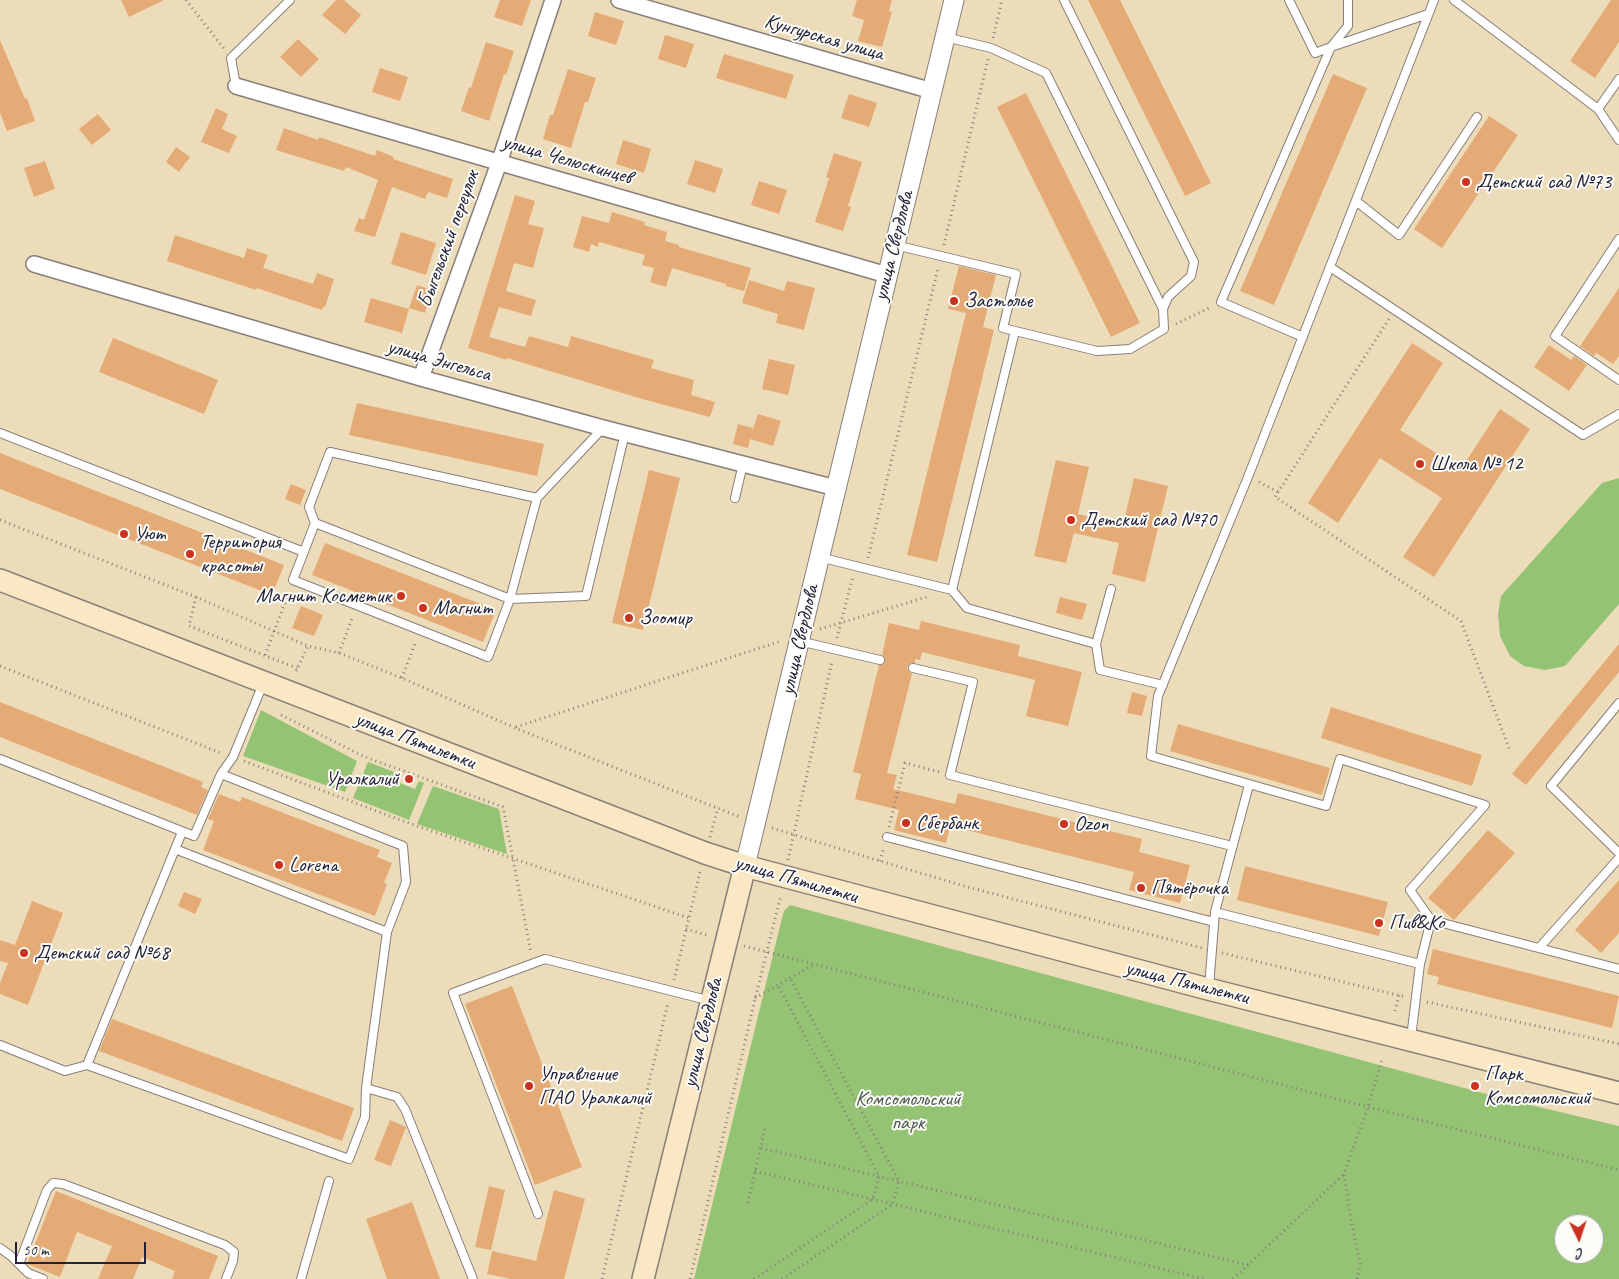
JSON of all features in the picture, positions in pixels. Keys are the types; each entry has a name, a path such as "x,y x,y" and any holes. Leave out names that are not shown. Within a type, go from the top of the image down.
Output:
{"main road":[{"name":"улица Пятилетки","path":"0,580 705,853 745,866 1208,989 1619,1093"},
{"name":"улица Свердлова","path":"643,1279 745,866"}],"street":[{"name":"Быгельский переулок","path":"421,378 499,163 552,0"},
{"name":"Кунгурская улица","path":"619,0 932,91"},
{"name":"улица Свердлова","path":"745,866 954,0"},
{"name":"улица Челюскинцев","path":"236,86 887,275"},
{"name":"улица Энгельса","path":"34,264 421,378 603,428 836,488"}],"lane":[{"path":"236,86 231,58 290,0"},
{"path":"1064,0 1194,262 1190,276 1168,298 1163,309"},
{"path":"1289,0 1315,53 1428,14"},
{"path":"1303,337 1221,302 1330,47 1348,26 1348,0"},
{"path":"1434,0 1248,477 1158,696 1151,756 1326,806 1340,759 1485,805 1410,890 1431,920 1619,969"},
{"path":"1454,0 1598,109 1619,140"},
{"path":"894,245 1016,274 1003,328 1097,351 1130,349 1164,329 1163,309 1046,73 991,48 945,37"},
{"path":"1598,109 1619,79"},
{"path":"1356,201 1399,235 1478,117"},
{"path":"1619,239 1555,336 1619,380"},
{"path":"1330,267 1583,435 1619,414"},
{"path":"952,590 1015,331"},
{"path":"537,498 330,452 309,507 315,523 293,580 488,656 510,599 537,498 603,428"},
{"path":"0,433 304,552"},
{"path":"315,523 510,599 586,596 625,433"},
{"path":"735,498 744,464"},
{"path":"819,557 952,590 967,608 1096,644"},
{"path":"1111,589 1096,644 1100,670 1163,685"},
{"path":"800,638 880,660"},
{"path":"913,668 972,682 950,775 1232,846"},
{"path":"0,759 194,836 221,774 233,757 264,682"},
{"path":"1619,703 1551,786 1619,853"},
{"path":"0,1045 65,1071 87,1065 349,1159 365,1118 366,1088 387,932 406,882 403,846 221,774"},
{"path":"1208,989 1213,951 1215,912 1249,785"},
{"path":"87,1065 182,832"},
{"path":"887,837 1214,922"},
{"path":"175,849 387,932"},
{"path":"1539,948 1619,858"},
{"path":"1215,912 1420,964"},
{"path":"1411,1040 1420,964 1431,920"},
{"path":"538,1214 453,993 545,959 711,1001"},
{"path":"366,1088 397,1097 405,1109 473,1279"},
{"path":"301,1279 329,1181"},
{"path":"19,1264 47,1190 53,1183 63,1184 225,1245 234,1252 233,1261 226,1279"},
{"path":"0,1248 28,1273 43,1279"}],"path":[{"path":"186,0 231,58"},
{"path":"793,835 853,574 870,557 1002,0"},
{"path":"1164,329 1221,302"},
{"path":"1395,310 1275,497 1461,622 1510,752"},
{"path":"1248,477 1278,492"},
{"path":"0,520 196,597 308,646 338,653 402,678 515,728 718,808 671,991 602,1279"},
{"path":"265,655 293,580"},
{"path":"515,728 800,638 841,623 952,590"},
{"path":"196,597 189,626 265,655 296,670 308,646"},
{"path":"338,653 357,605"},
{"path":"402,678 421,630"},
{"path":"0,666 411,824 689,918"},
{"path":"281,715 365,757 503,807 532,964"},
{"path":"880,862 905,763 950,775"},
{"path":"756,822 880,862 971,888 1213,951 1417,1000 1619,1044"},
{"path":"690,1279 775,921"},
{"path":"767,952 1619,1170"},
{"path":"755,999 816,964"},
{"path":"782,1279 893,1204 899,1181 790,978"},
{"path":"754,1279 873,1199 879,1176 778,985"},
{"path":"1395,1011 1398,995"},
{"path":"1233,1279 1344,1174 1368,1107 1382,1059"},
{"path":"748,1203 765,1126"},
{"path":"761,1148 1248,1265"},
{"path":"755,1171 1204,1279"},
{"path":"1344,1174 1360,1264 1357,1279"}],"green space":[{"path":"1619,478 1619,604 1565,666 1545,670 1524,666 1510,656 1500,636 1498,614 1501,596 1602,483"},
{"path":"261,710 357,761 345,792 243,756"},
{"path":"368,762 397,773 395,781 415,789 419,781 424,783 409,820 353,798"},
{"path":"433,786 499,809 507,854 417,824"},
{"name":"Комсомольский парк","path":"790,905 1501,1098 1619,1126 1619,1279 694,1279 784,911"}],"building":[{"path":"121,0 164,0 129,17"},
{"path":"336,0 344,0 361,15 345,34 322,15"},
{"path":"500,0 531,0 522,26 494,17"},
{"path":"857,0 892,0 889,11 892,12 882,47 858,41 864,20 852,16"},
{"path":"1088,0 1120,0 1211,183 1185,196"},
{"path":"1611,0 1619,0 1619,42 1595,78 1570,61"},
{"path":"595,12 624,21 616,45 588,36"},
{"path":"665,35 694,44 686,68 658,59"},
{"path":"298,39 319,59 301,77 280,57"},
{"path":"0,40 25,99 27,98 35,121 7,131 0,113"},
{"path":"486,42 514,51 506,75 504,74 489,121 461,111 469,87 471,88"},
{"path":"724,54 794,75 786,99 716,78"},
{"path":"380,68 408,77 400,101 372,92"},
{"path":"568,69 596,78 588,102 585,102 571,148 543,139"},
{"path":"1333,74 1367,88 1274,305 1240,291"},
{"path":"1026,93 1140,323 1111,337 997,107"},
{"path":"849,94 877,103 869,127 841,118"},
{"path":"216,108 228,114 222,129 237,136 229,153 201,142"},
{"path":"98,114 111,130 92,145 79,129"},
{"name":"Детский сад №73","path":"1489,116 1518,135 1442,248 1414,229"},
{"path":"284,128 318,140 319,137 375,156 377,150 394,157 393,159 453,179 447,198 428,192 425,199 392,187 375,237 354,231 359,218 364,220 378,180 346,167 344,171 276,150"},
{"path":"623,140 651,149 644,173 616,164"},
{"path":"176,147 190,157 179,172 166,162"},
{"path":"834,153 862,162 848,206 851,207 843,231 815,222 829,178 826,177"},
{"path":"695,160 723,169 715,193 687,184"},
{"path":"45,161 55,189 34,197 24,168"},
{"path":"759,181 787,190 779,214 751,205"},
{"path":"515,195 535,201 528,224 544,228 533,268 514,263 506,291 536,300 531,316 499,307 489,337 525,347 529,336 568,347 571,336 654,360 651,368 694,380 691,395 715,402 710,417 468,348"},
{"path":"612,212 645,222 644,225 667,232 665,241 679,245 679,247 751,268 744,291 672,268 666,287 650,282 654,268 642,265 645,255 599,242 598,247 591,244 589,252 573,247 582,216 609,223"},
{"path":"401,232 436,243 426,275 391,264"},
{"path":"175,235 244,258 247,248 268,255 263,268 313,284 317,273 334,279 325,307 322,310 167,261"},
{"path":"959,266 996,275 983,327 994,330 937,562 907,555 966,313 948,309"},
{"path":"749,280 784,291 787,281 815,288 804,330 776,323 778,314 742,303"},
{"path":"417,285 432,290 425,313 409,308"},
{"path":"1619,288 1619,356 1613,364 1596,353 1594,356 1580,346"},
{"path":"371,298 409,309 402,333 364,322"},
{"path":"113,338 218,380 204,414 99,372"},
{"name":"Школа № 12","path":"1412,343 1443,363 1400,430 1461,469 1500,409 1530,429 1434,577 1403,557 1442,498 1380,458 1338,523 1308,503"},
{"path":"1549,345 1571,360 1574,356 1587,365 1569,391 1534,367"},
{"path":"769,359 795,365 788,395 762,389"},
{"path":"357,403 544,444 537,476 349,435"},
{"path":"758,414 781,421 773,446 750,439 748,448 733,444 738,424 753,428 751,435"},
{"path":"0,453 284,565 272,595 0,489"},
{"name":"Детский сад №70","path":"1056,460 1089,467 1078,514 1123,525 1134,478 1168,486 1145,582 1112,574 1119,543 1074,533 1066,563 1034,556"},
{"path":"649,470 680,478 643,630 612,623"},
{"path":"291,484 306,490 300,505 285,499"},
{"path":"325,543 496,610 483,642 312,575"},
{"path":"1060,597 1087,604 1082,620 1056,613"},
{"path":"301,606 323,615 314,636 292,628"},
{"path":"921,621 1020,645 1018,656 1082,672 1068,726 1026,716 1035,680 922,652 920,660 915,659 915,663 909,664 907,667 912,674 887,773 897,775 893,789 955,804 958,793 1142,839 1139,852 1190,865 1180,903 1129,890 1134,872 950,826 946,843 894,830 899,810 855,799 861,774 853,772 879,665 885,662 885,658 882,655 889,623 919,630"},
{"path":"1619,644 1619,672 1526,785 1512,774"},
{"path":"1132,692 1147,696 1142,716 1127,713"},
{"path":"0,702 203,782 201,787 208,790 197,815 0,737"},
{"path":"1331,707 1482,755 1472,786 1321,738"},
{"path":"1178,724 1330,768 1322,795 1170,751"},
{"path":"219,794 240,802 242,797 380,850 377,857 392,863 384,883 387,884 375,916 203,850 214,821 208,819"},
{"path":"1488,830 1515,853 1454,920 1428,898"},
{"path":"1245,866 1388,902 1379,936 1237,900"},
{"path":"1619,880 1619,933 1601,953 1575,930"},
{"path":"184,892 202,899 195,914 178,906"},
{"name":"Детский сад №68","path":"32,901 63,913 28,1005 0,994 0,983 8,963 0,961 0,940 15,945"},
{"path":"1433,949 1619,996 1612,1028 1437,984 1439,977 1427,974"},
{"path":"512,986 582,1167 535,1185 465,1004"},
{"path":"112,1019 354,1108 342,1141 99,1051"},
{"path":"390,1120 406,1127 391,1166 374,1160"},
{"path":"489,1186 505,1190 491,1250 475,1247"},
{"path":"554,1190 585,1199 564,1279 511,1279 487,1274 492,1251 536,1261"},
{"path":"56,1191 218,1256 209,1279 172,1279 175,1271 142,1257 133,1279 98,1279 112,1246 77,1232 60,1277 27,1264"},
{"path":"412,1202 440,1279 387,1279 366,1219"}],"place":[{"name":"Детский сад №73","path":"1466,182"},
{"name":"Застолье","path":"954,301"},
{"name":"Школа № 12","path":"1420,464"},
{"name":"Детский сад №70","path":"1071,520"},
{"name":"Уют","path":"124,534"},
{"name":"Территория красоты","path":"190,554"},
{"name":"Магнит Косметик","path":"401,596"},
{"name":"Магнит","path":"423,608"},
{"name":"Зоомир","path":"629,618"},
{"name":"Уралкалий","path":"409,779"},
{"name":"Сбербанк","path":"906,823"},
{"name":"Ozon","path":"1064,824"},
{"name":"Lorena","path":"279,865"},
{"name":"Пятёрочка","path":"1141,888"},
{"name":"Пив&Ко","path":"1379,923"},
{"name":"Детский сад №68","path":"24,953"},
{"name":"Управление ПАО Уралкалий","path":"529,1086"},
{"name":"Парк Комсомольский","path":"1475,1086"}]}
